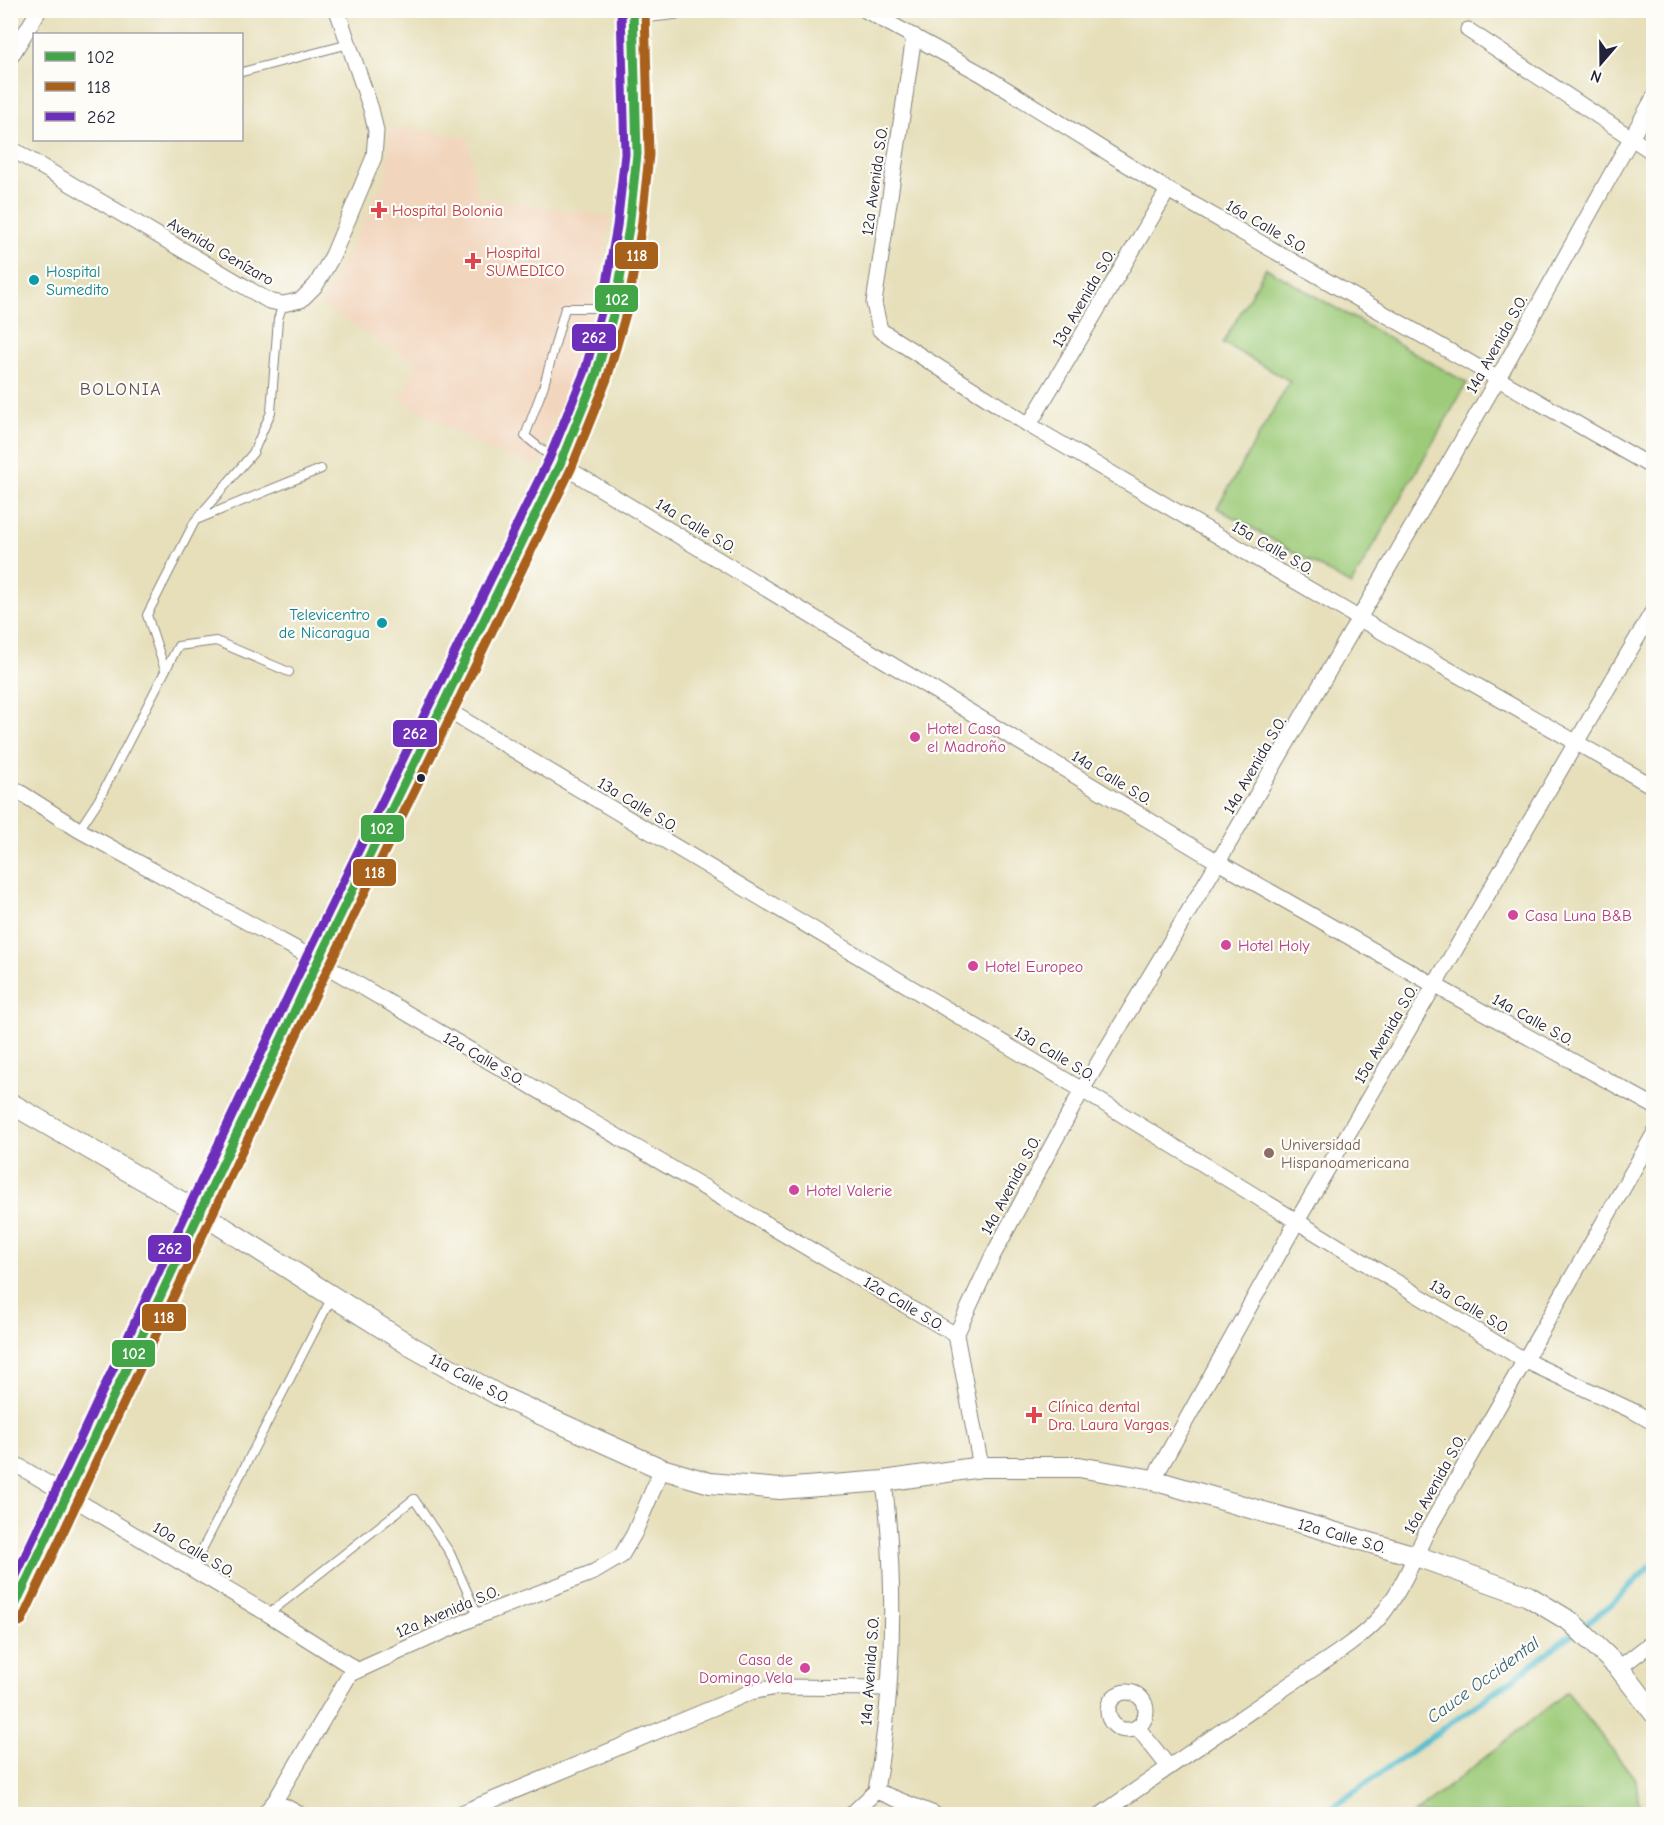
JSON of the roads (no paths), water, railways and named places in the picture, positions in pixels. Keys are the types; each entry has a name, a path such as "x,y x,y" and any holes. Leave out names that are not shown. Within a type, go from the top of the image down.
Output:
{"main road":[{"path":"10,1617 318,961 560,464 596,375 615,308 629,228 637,154 633,13"}],"street":[{"path":"10,58 39,10"},
{"name":"Avenida Genízaro","path":"10,148 269,301 283,304 301,300 316,285 333,255 374,157 376,131 371,109 337,10"},
{"path":"633,13 687,10"},
{"name":"16a Calle S.O.","path":"865,10 980,73 1168,190 1653,468"},
{"path":"1468,30 1653,153"},
{"name":"12a Avenida S.O.","path":"880,330 874,303 914,36"},
{"name":"14a Avenida S.O.","path":"956,1335 992,1257 1082,1090 1360,619 1497,380 1653,97"},
{"name":"13a Avenida S.O.","path":"1029,425 1168,190"},
{"name":"15a Calle S.O.","path":"880,330 1029,425 1653,787"},
{"name":"14a Calle S.O.","path":"560,464 1218,862 1653,1106"},
{"name":"15a Avenida S.O.","path":"1153,1480 1297,1221 1653,609"},
{"name":"13a Calle S.O.","path":"442,707 1082,1090 1524,1360 1635,1412 1653,1423"},
{"name":"12a Calle S.O.","path":"10,786 79,830 318,961 956,1335"},
{"name":"11a Calle S.O.","path":"10,1103 200,1212 414,1348 500,1396 662,1469 710,1483 780,1489 884,1481 981,1467"},
{"name":"16a Avenida S.O.","path":"1102,1815 1168,1766 1367,1629 1392,1600 1426,1533 1653,1134"},
{"path":"956,1335 981,1467"},
{"name":"10a Calle S.O.","path":"10,1461 268,1614 357,1670"},
{"name":"12a Calle S.O.","path":"981,1467 1079,1467 1153,1480 1416,1556 1528,1596 1571,1622 1619,1668 1653,1713"},
{"name":"12a Avenida S.O.","path":"264,1815 275,1801 350,1674 478,1616 594,1572 621,1556 634,1534 662,1469"},
{"name":"14a Avenida S.O.","path":"876,1791 889,1688 892,1584 884,1481"},
{"path":"1619,1668 1653,1641"},
{"path":"459,1815 751,1692 777,1687 889,1688"},
{"path":"1137,1727 1168,1766"},
{"path":"852,1815 876,1791 934,1815"},
{"path":"275,1801 299,1815"}],"lane":[{"path":"243,72 348,44"},
{"path":"165,670 147,615 195,521 253,453 271,412 278,319 283,304"},
{"path":"560,464 525,436 544,385 566,308 615,308"},
{"path":"195,521 321,469"},
{"path":"79,830 98,801 178,646 216,641 289,672"},
{"path":"192,1569 333,1295"},
{"path":"268,1614 414,1499 450,1553 478,1616"}],"waterway":[{"name":"Cauce Occidental","path":"1323,1814 1513,1679 1614,1602 1654,1562"}],"place":[{"name":"Hospital Bolonia","path":"379,210"},
{"name":"Hospital SUMEDICO","path":"473,261"},
{"name":"Hospital Sumedito","path":"34,280"},
{"name":"Televicentro de Nicaragua","path":"382,623"},
{"name":"Hotel Casa el Madroño","path":"915,737"},
{"name":"Casa Luna B&B","path":"1513,915"},
{"name":"Hotel Holy","path":"1226,945"},
{"name":"Hotel Europeo","path":"973,966"},
{"name":"Universidad Hispanoamericana","path":"1269,1153"},
{"name":"Hotel Valerie","path":"794,1190"},
{"name":"Clínica dental Dra. Laura Vargas.","path":"1034,1415"},
{"name":"Casa de Domingo Vela","path":"805,1668"}],"district":[{"name":"BOLONIA","path":"121,389"}]}
